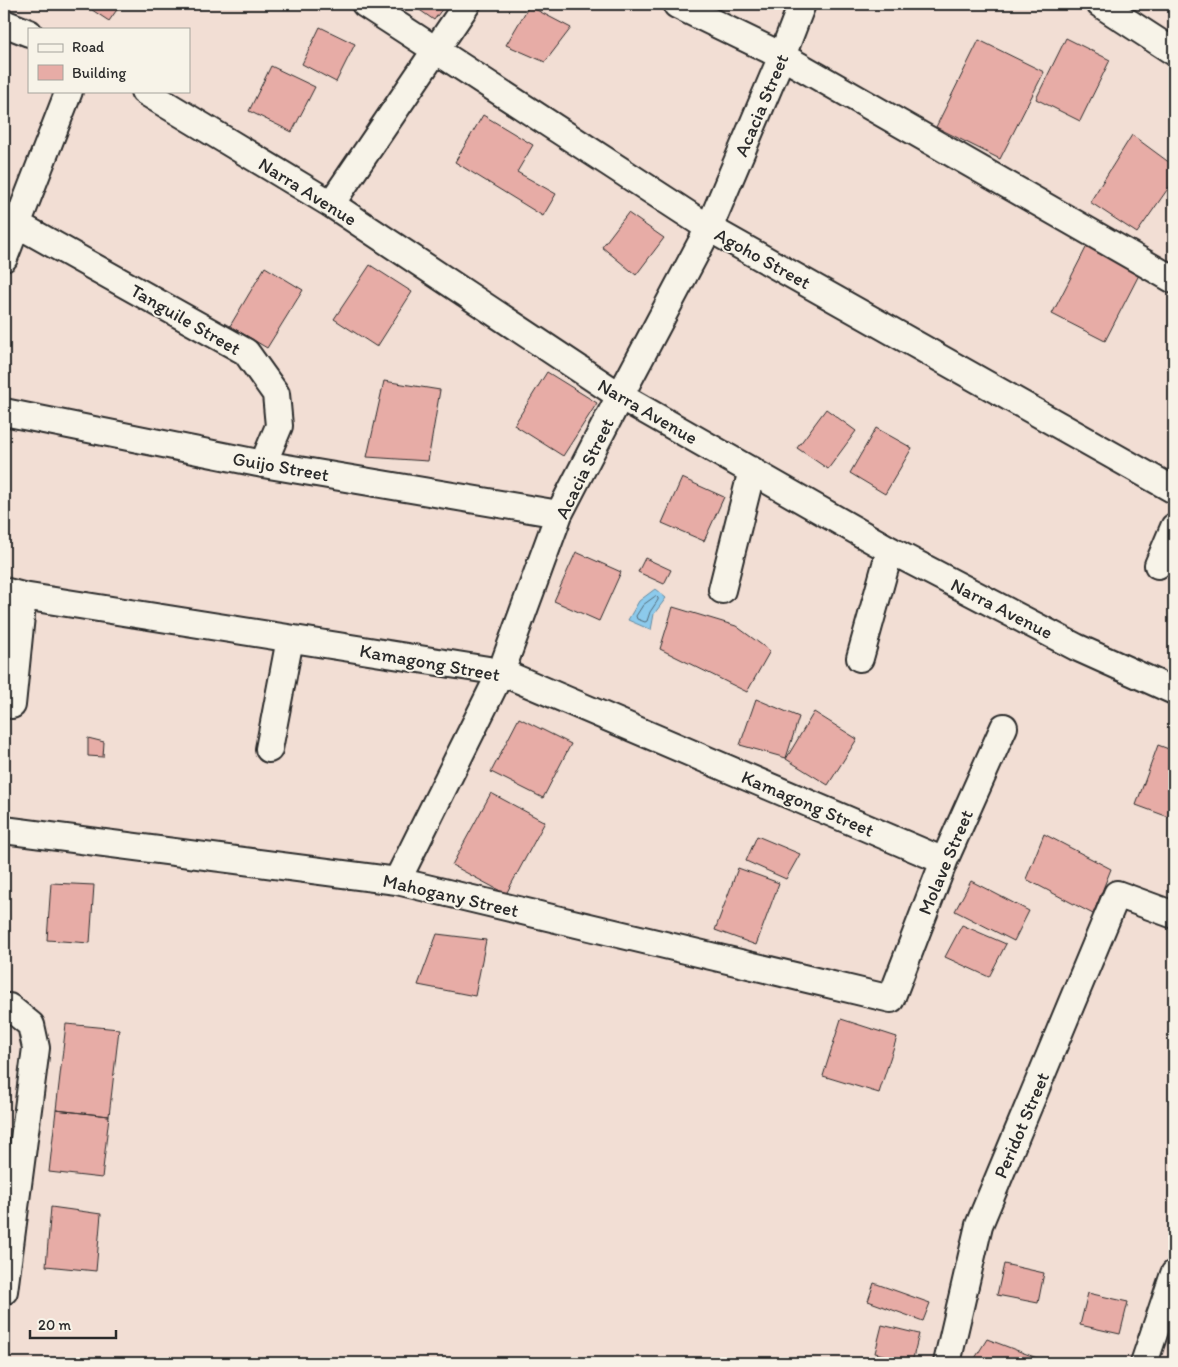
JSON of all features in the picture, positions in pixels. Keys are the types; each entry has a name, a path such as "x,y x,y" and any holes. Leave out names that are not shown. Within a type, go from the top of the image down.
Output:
{"street":[{"name":"Agoho Street","path":"365,4 709,228 1174,490"},
{"path":"331,204 467,4"},
{"name":"Acacia Street","path":"397,881 501,672 560,514 709,228 802,4"},
{"path":"1100,4 1174,52"},
{"path":"677,5 782,56 1174,280"},
{"path":"4,23 28,33"},
{"path":"4,258 69,92"},
{"name":"Narra Avenue","path":"146,92 331,204 620,396 890,550 1076,647 1174,691"},
{"name":"Tanguile Street","path":"17,224 246,352 276,394 279,426 263,464"},
{"name":"Guijo Street","path":"4,412 263,464 560,514"},
{"path":"722,590 752,470"},
{"path":"1158,565 1174,527"},
{"path":"860,658 890,550"},
{"path":"12,705 13,594"},
{"name":"Kamagong Street","path":"13,594 290,640 501,672 944,861"},
{"path":"269,749 290,640"},
{"name":"Molave Street","path":"891,999 944,861 1004,727"},
{"name":"Mahogany Street","path":"4,830 397,881 891,999"},
{"name":"Peridot Street","path":"947,1363 980,1224 1117,894 1174,915"},
{"path":"4,1007 9,1007 31,1025 36,1048 4,1291"},
{"path":"1144,1363 1174,1274"}],"water":[{"path":"655,589 666,598 654,614 651,630 628,620 639,601"}],"building":[{"path":"83,4 121,4 109,21"},
{"path":"411,4 446,4 434,20"},
{"path":"529,6 571,28 545,62 506,45"},
{"path":"320,27 355,44 336,82 302,64"},
{"path":"1066,38 1110,60 1080,121 1036,99"},
{"path":"979,40 1044,72 1000,159 936,127"},
{"path":"271,66 315,87 292,132 249,111"},
{"path":"483,115 533,145 517,172 556,194 543,216 455,162"},
{"path":"1132,135 1174,166 1174,180 1137,233 1090,202"},
{"path":"628,213 664,238 636,275 602,247"},
{"path":"1087,246 1140,273 1105,341 1052,314"},
{"path":"370,265 412,292 377,347 334,319"},
{"path":"265,267 303,290 267,348 230,326"},
{"path":"547,372 597,403 563,456 514,425"},
{"path":"384,381 440,390 428,461 367,457"},
{"path":"826,409 856,431 828,469 797,448"},
{"path":"876,428 912,448 885,494 850,473"},
{"path":"682,478 724,497 704,541 662,523"},
{"path":"576,552 621,572 599,621 554,601"},
{"path":"645,558 671,570 664,584 638,572"},
{"path":"673,607 736,626 770,651 747,692 660,649"},
{"path":"756,699 799,717 786,758 740,745"},
{"path":"814,712 857,739 828,785 786,759"},
{"path":"519,718 571,744 543,798 491,772"},
{"path":"88,738 104,742 103,757 88,756"},
{"path":"1158,745 1174,751 1174,819 1136,805"},
{"path":"491,793 545,822 506,894 452,865"},
{"path":"1044,834 1111,869 1093,914 1026,879"},
{"path":"757,836 800,854 786,879 746,861"},
{"path":"738,868 779,883 756,945 715,930"},
{"path":"971,881 1029,911 1014,941 955,911"},
{"path":"51,883 94,885 90,943 47,940"},
{"path":"962,925 1006,944 989,977 945,957"},
{"path":"437,934 486,940 475,996 418,985"},
{"path":"841,1019 897,1037 879,1093 823,1076"},
{"path":"66,1024 119,1029 109,1116 56,1110"},
{"path":"56,1110 109,1116 102,1178 49,1172"},
{"path":"51,1207 101,1214 96,1271 46,1266"},
{"path":"1004,1264 1044,1273 1038,1303 997,1295"},
{"path":"874,1283 930,1303 923,1321 868,1301"},
{"path":"1088,1293 1128,1302 1120,1334 1080,1325"},
{"path":"882,1325 919,1334 912,1362 875,1353"},
{"path":"987,1339 1050,1363 972,1363"}]}
